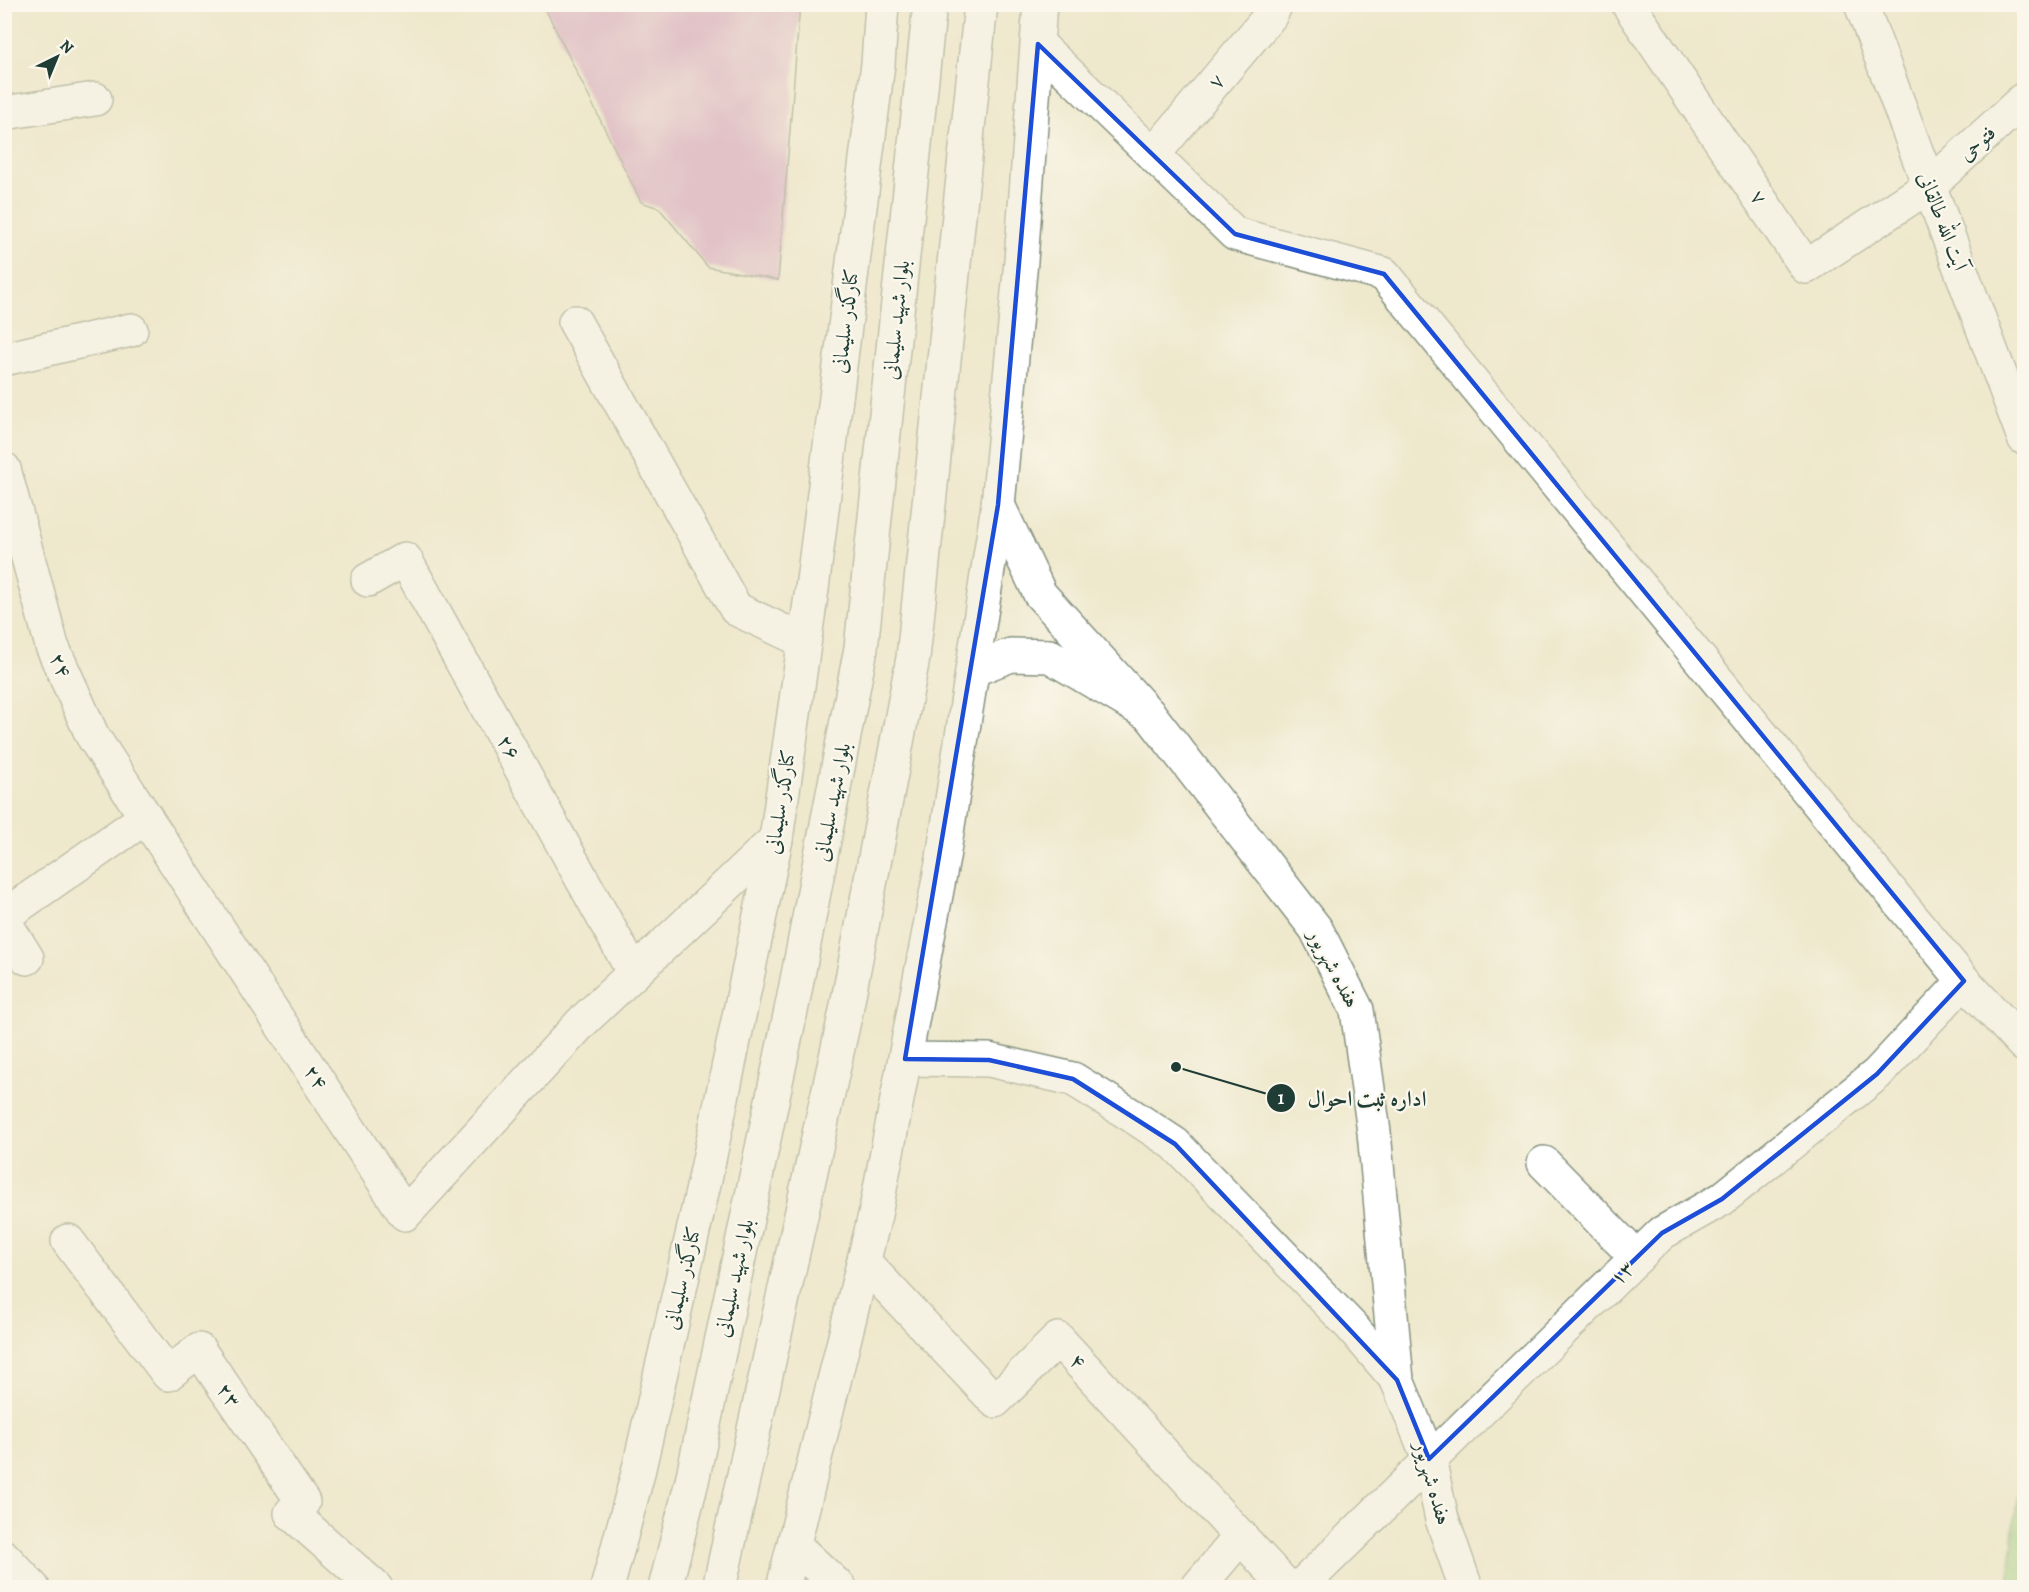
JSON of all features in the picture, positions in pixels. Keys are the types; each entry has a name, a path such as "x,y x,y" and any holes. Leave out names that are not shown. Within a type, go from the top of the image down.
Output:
{"street":[{"name":"کنارگذر سلیمانی","path":"607,1587 637,1477 700,1202 776,839 804,641 875,88 882,4"},
{"name":"بلوار شهید سلیمانی","path":"665,1587 694,1469 793,1001 861,648 930,4"},
{"path":"719,1587 845,1016 913,658 981,4"},
{"path":"783,1587 864,1262 943,858 998,505 1040,4"},
{"name":"۷","path":"1153,155 1270,16 1276,4"},
{"name":"۷","path":"1628,4 1806,267 1929,186"},
{"name":"آیت الله طالقانی","path":"1861,4 2025,438"},
{"path":"1038,44 1235,234 1384,274 1964,981 2025,1045"},
{"path":"4,113 95,99"},
{"name":"فتوحی","path":"1929,186 2025,99"},
{"path":"575,322 736,609 804,641"},
{"path":"4,359 131,330"},
{"name":"۲۴","path":"4,469 52,646 92,735 405,1214 582,1022 776,839"},
{"name":"هفده شهریور","path":"998,505 1040,594 1150,715 1316,930 1357,1010 1374,1132 1397,1380 1430,1459 1442,1519 1466,1587"},
{"name":"۲۶","path":"368,579 405,559 634,973"},
{"path":"972,670 1011,656 1050,656 1150,715"},
{"path":"4,916 146,817"},
{"path":"4,921 27,958"},
{"name":"۱۳","path":"1299,1587 1662,1233 1722,1199 1877,1074 1964,981"},
{"name":"هفده شهریور","path":"905,1059 990,1060 1073,1079 1131,1115 1175,1144 1351,1326 1397,1380"},
{"path":"1544,1163 1637,1258"},
{"name":"۲۳","path":"68,1241 168,1374 198,1350 303,1502 291,1513 376,1587"},
{"name":"۴","path":"864,1262 995,1401 1058,1339 1288,1587"},
{"path":"1197,1587 1241,1536"},
{"path":"795,1546 840,1587"},
{"path":"4,1557 33,1587"}],"highlighted area":[{"path":"1038,44 1235,234 1384,274 1964,981 1877,1074 1722,1199 1662,1233 1429,1459 1397,1380 1175,1144 1073,1079 989,1060 905,1059 998,505"}],"green space":[{"path":"2024,1434 2024,1587 2008,1587"}],"building":[{"path":"543,4 800,4 778,280 708,267 659,208 641,202"}],"place":[{"name":"اداره ثبت احوال","path":"1176,1067"}]}
